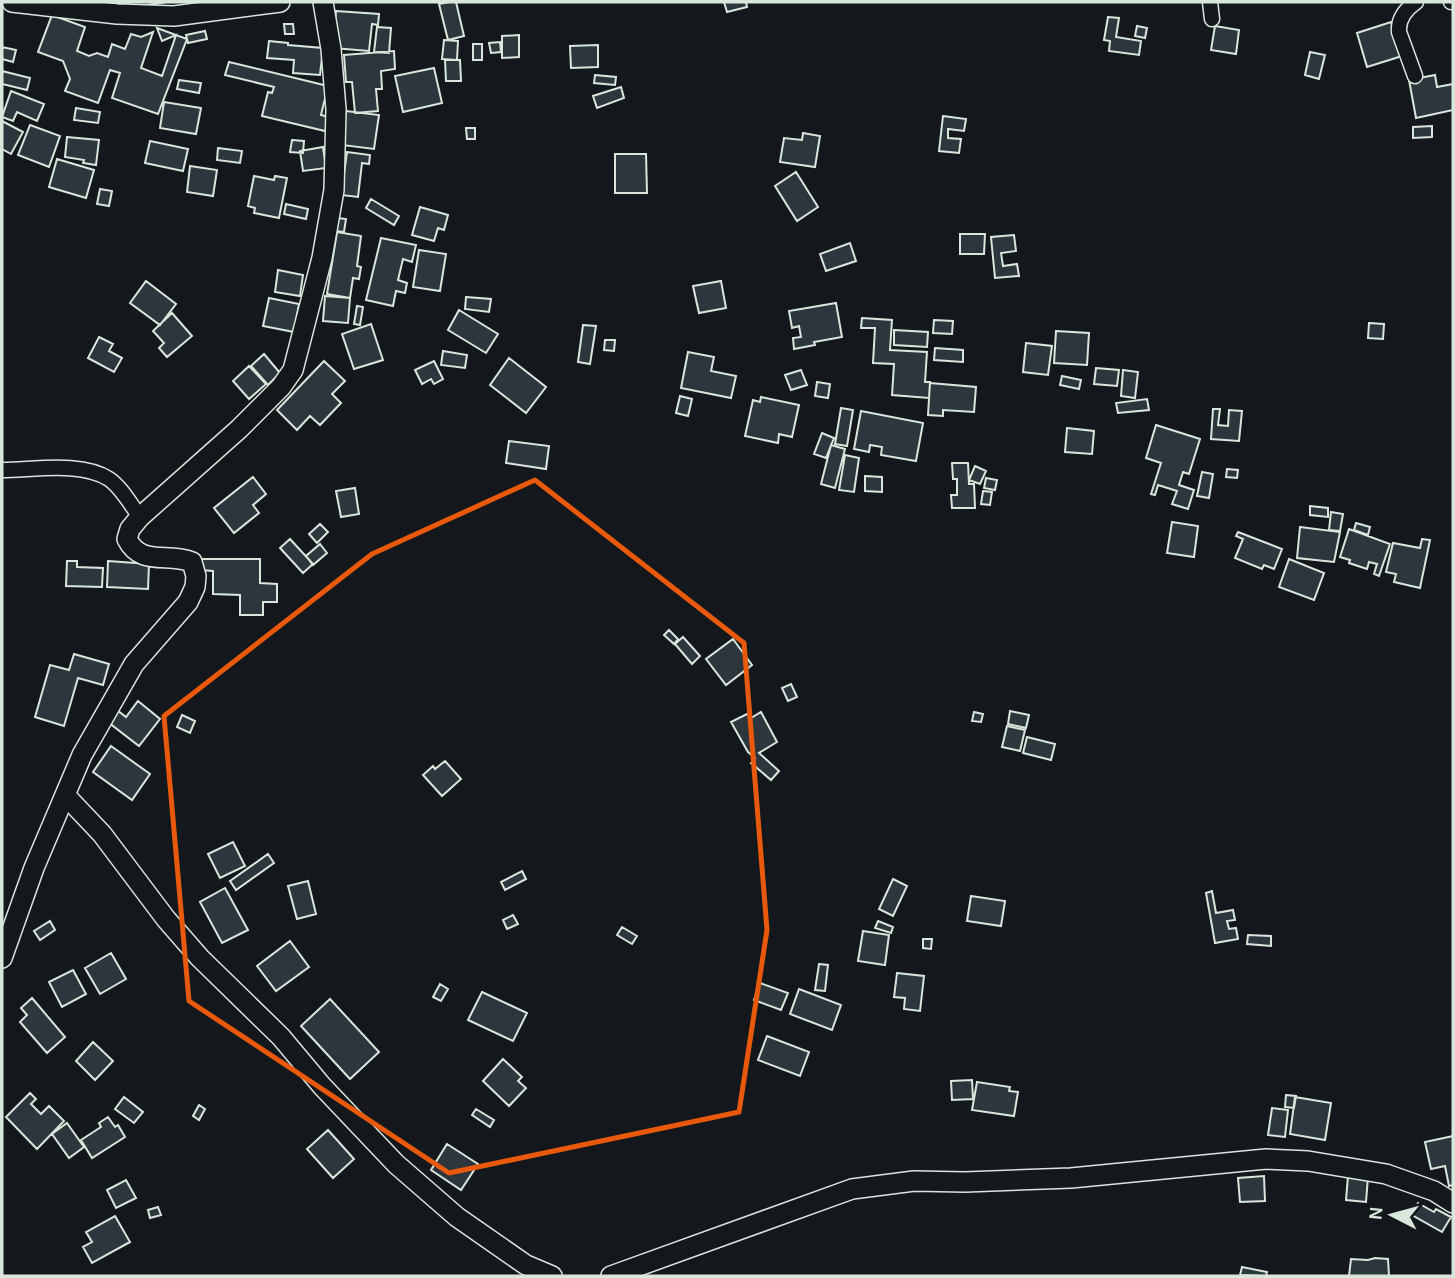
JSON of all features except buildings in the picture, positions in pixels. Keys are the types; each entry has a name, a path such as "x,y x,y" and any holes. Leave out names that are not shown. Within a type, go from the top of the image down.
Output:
{"street":[{"path":"12,2 117,14 174,16 280,2"},
{"path":"2,958 34,868 82,755 134,664 188,602 195,587 196,576 192,562 180,557 141,555 131,547 127,539 130,529 239,429 281,387 293,370 322,258 334,190 336,109 331,49 323,2"},
{"path":"1210,2 1212,19"},
{"path":"1415,76 1399,26 1409,7 1416,2"},
{"path":"2,470 63,468 92,471 110,480 141,517"},
{"path":"65,795 102,834 166,919 200,958 281,1037 396,1164 457,1217 526,1265 552,1276"},
{"path":"611,1276 852,1189 914,1181 1071,1178 1266,1159 1308,1161 1386,1174 1434,1191 1453,1203"}],"highlighted area":[{"path":"535,480 744,643 767,930 739,1112 449,1173 189,1001 164,716 372,554"}]}
